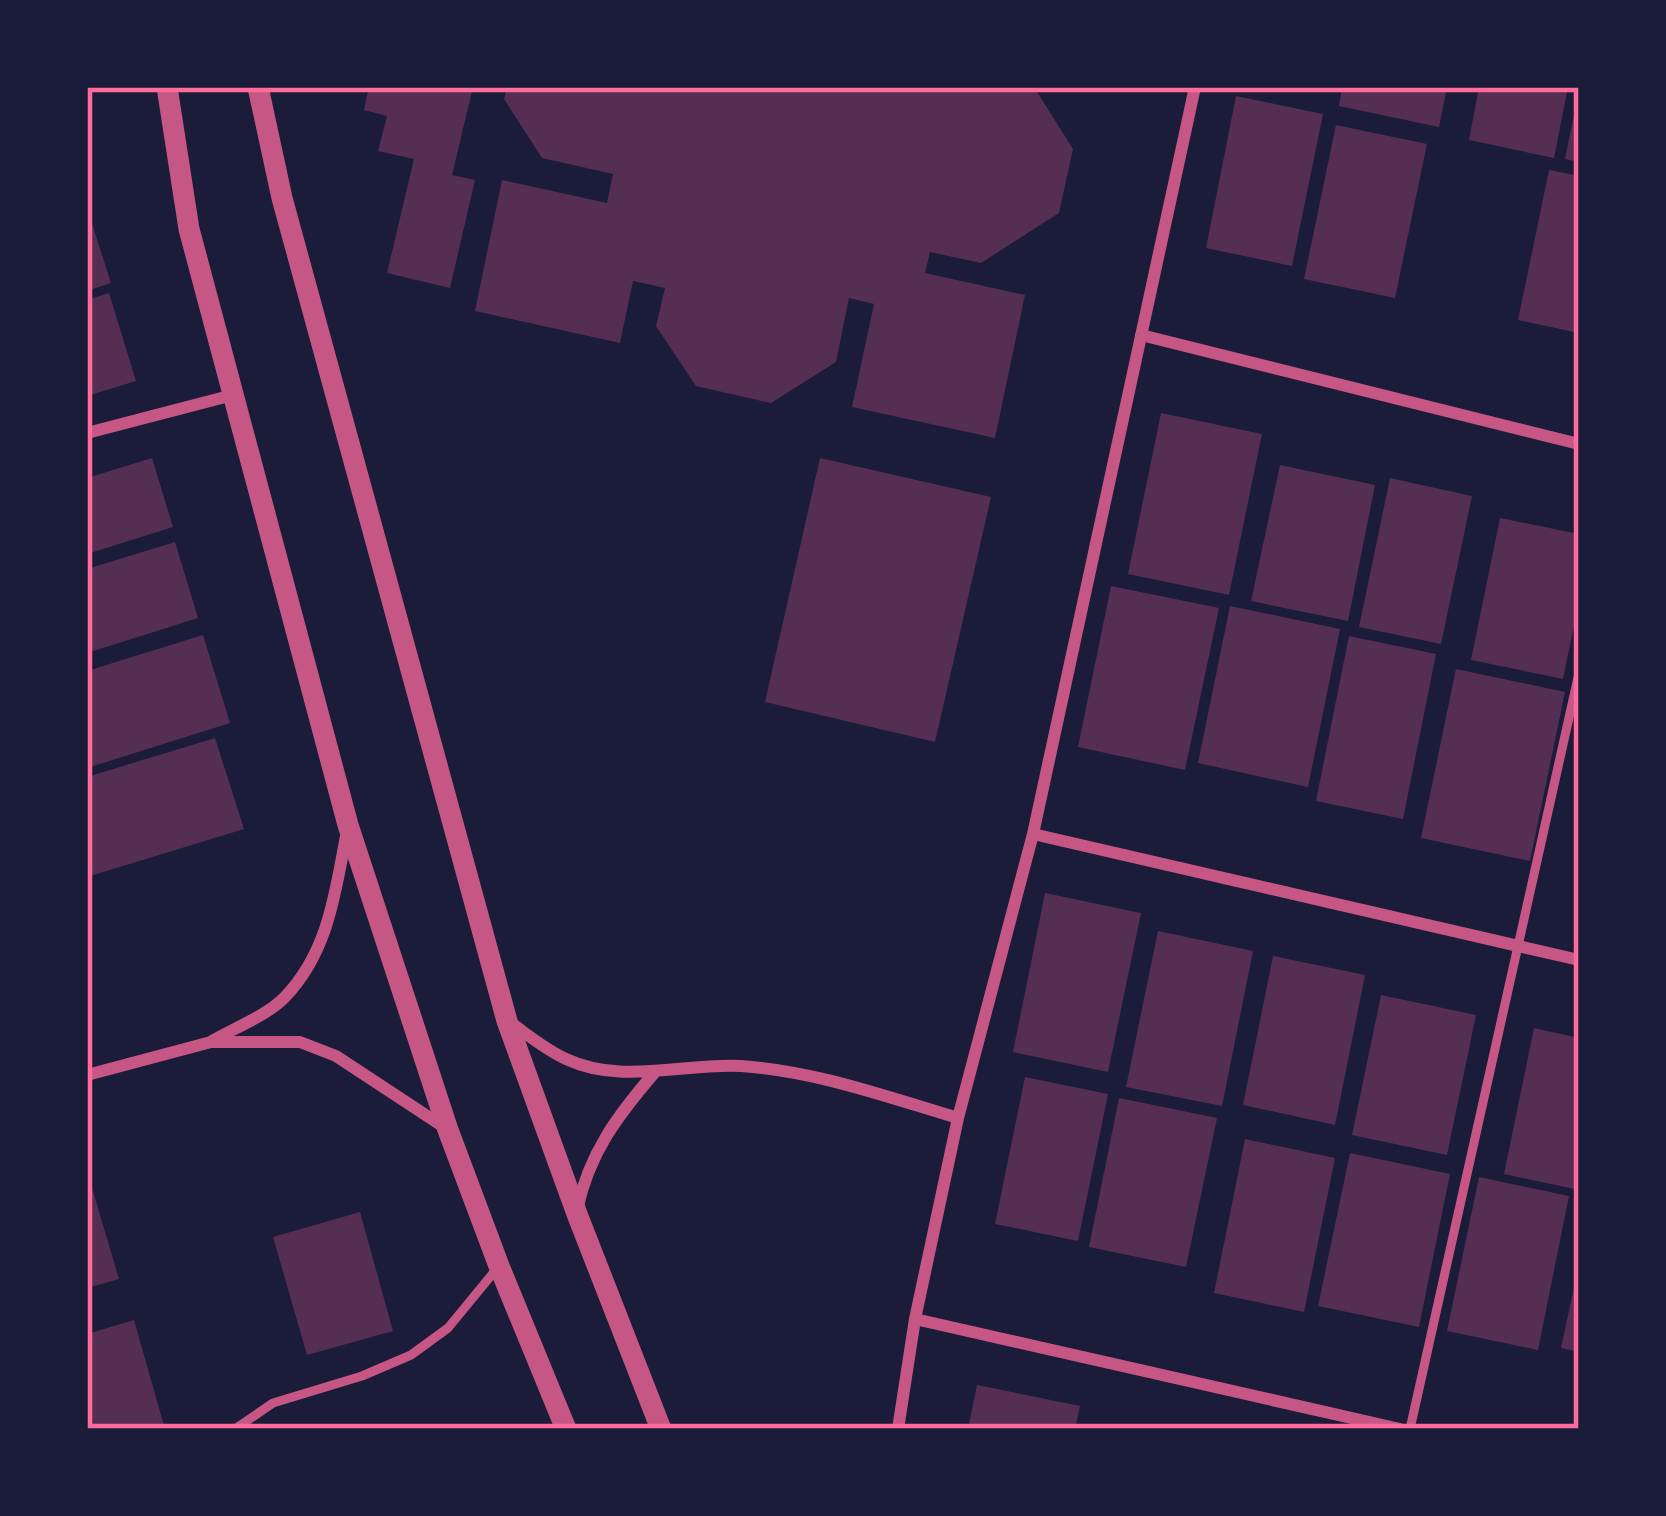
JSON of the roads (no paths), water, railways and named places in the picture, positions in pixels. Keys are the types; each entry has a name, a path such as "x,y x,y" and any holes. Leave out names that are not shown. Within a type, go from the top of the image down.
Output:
{"street":[{"path":"166,87 189,229 349,825 448,1130 566,1429"},
{"path":"258,87 282,198 507,1021 662,1429"},
{"path":"898,1429 915,1319 958,1118 1033,834 1196,87"},
{"path":"1142,335 1579,444"},
{"path":"87,434 232,395"},
{"path":"211,1042 282,1001 312,960 329,922 349,825"},
{"path":"1033,834 1579,961"},
{"path":"507,1021 567,1060 608,1070 738,1066 826,1078 958,1118"},
{"path":"87,1075 211,1042 300,1042 336,1056 448,1130"},
{"path":"577,1214 584,1175 597,1148 655,1072"},
{"path":"915,1319 1400,1429"}],"lane":[{"path":"1410,1429 1579,673"},
{"path":"235,1429 273,1403 362,1376 411,1355 448,1328 499,1266"}]}
